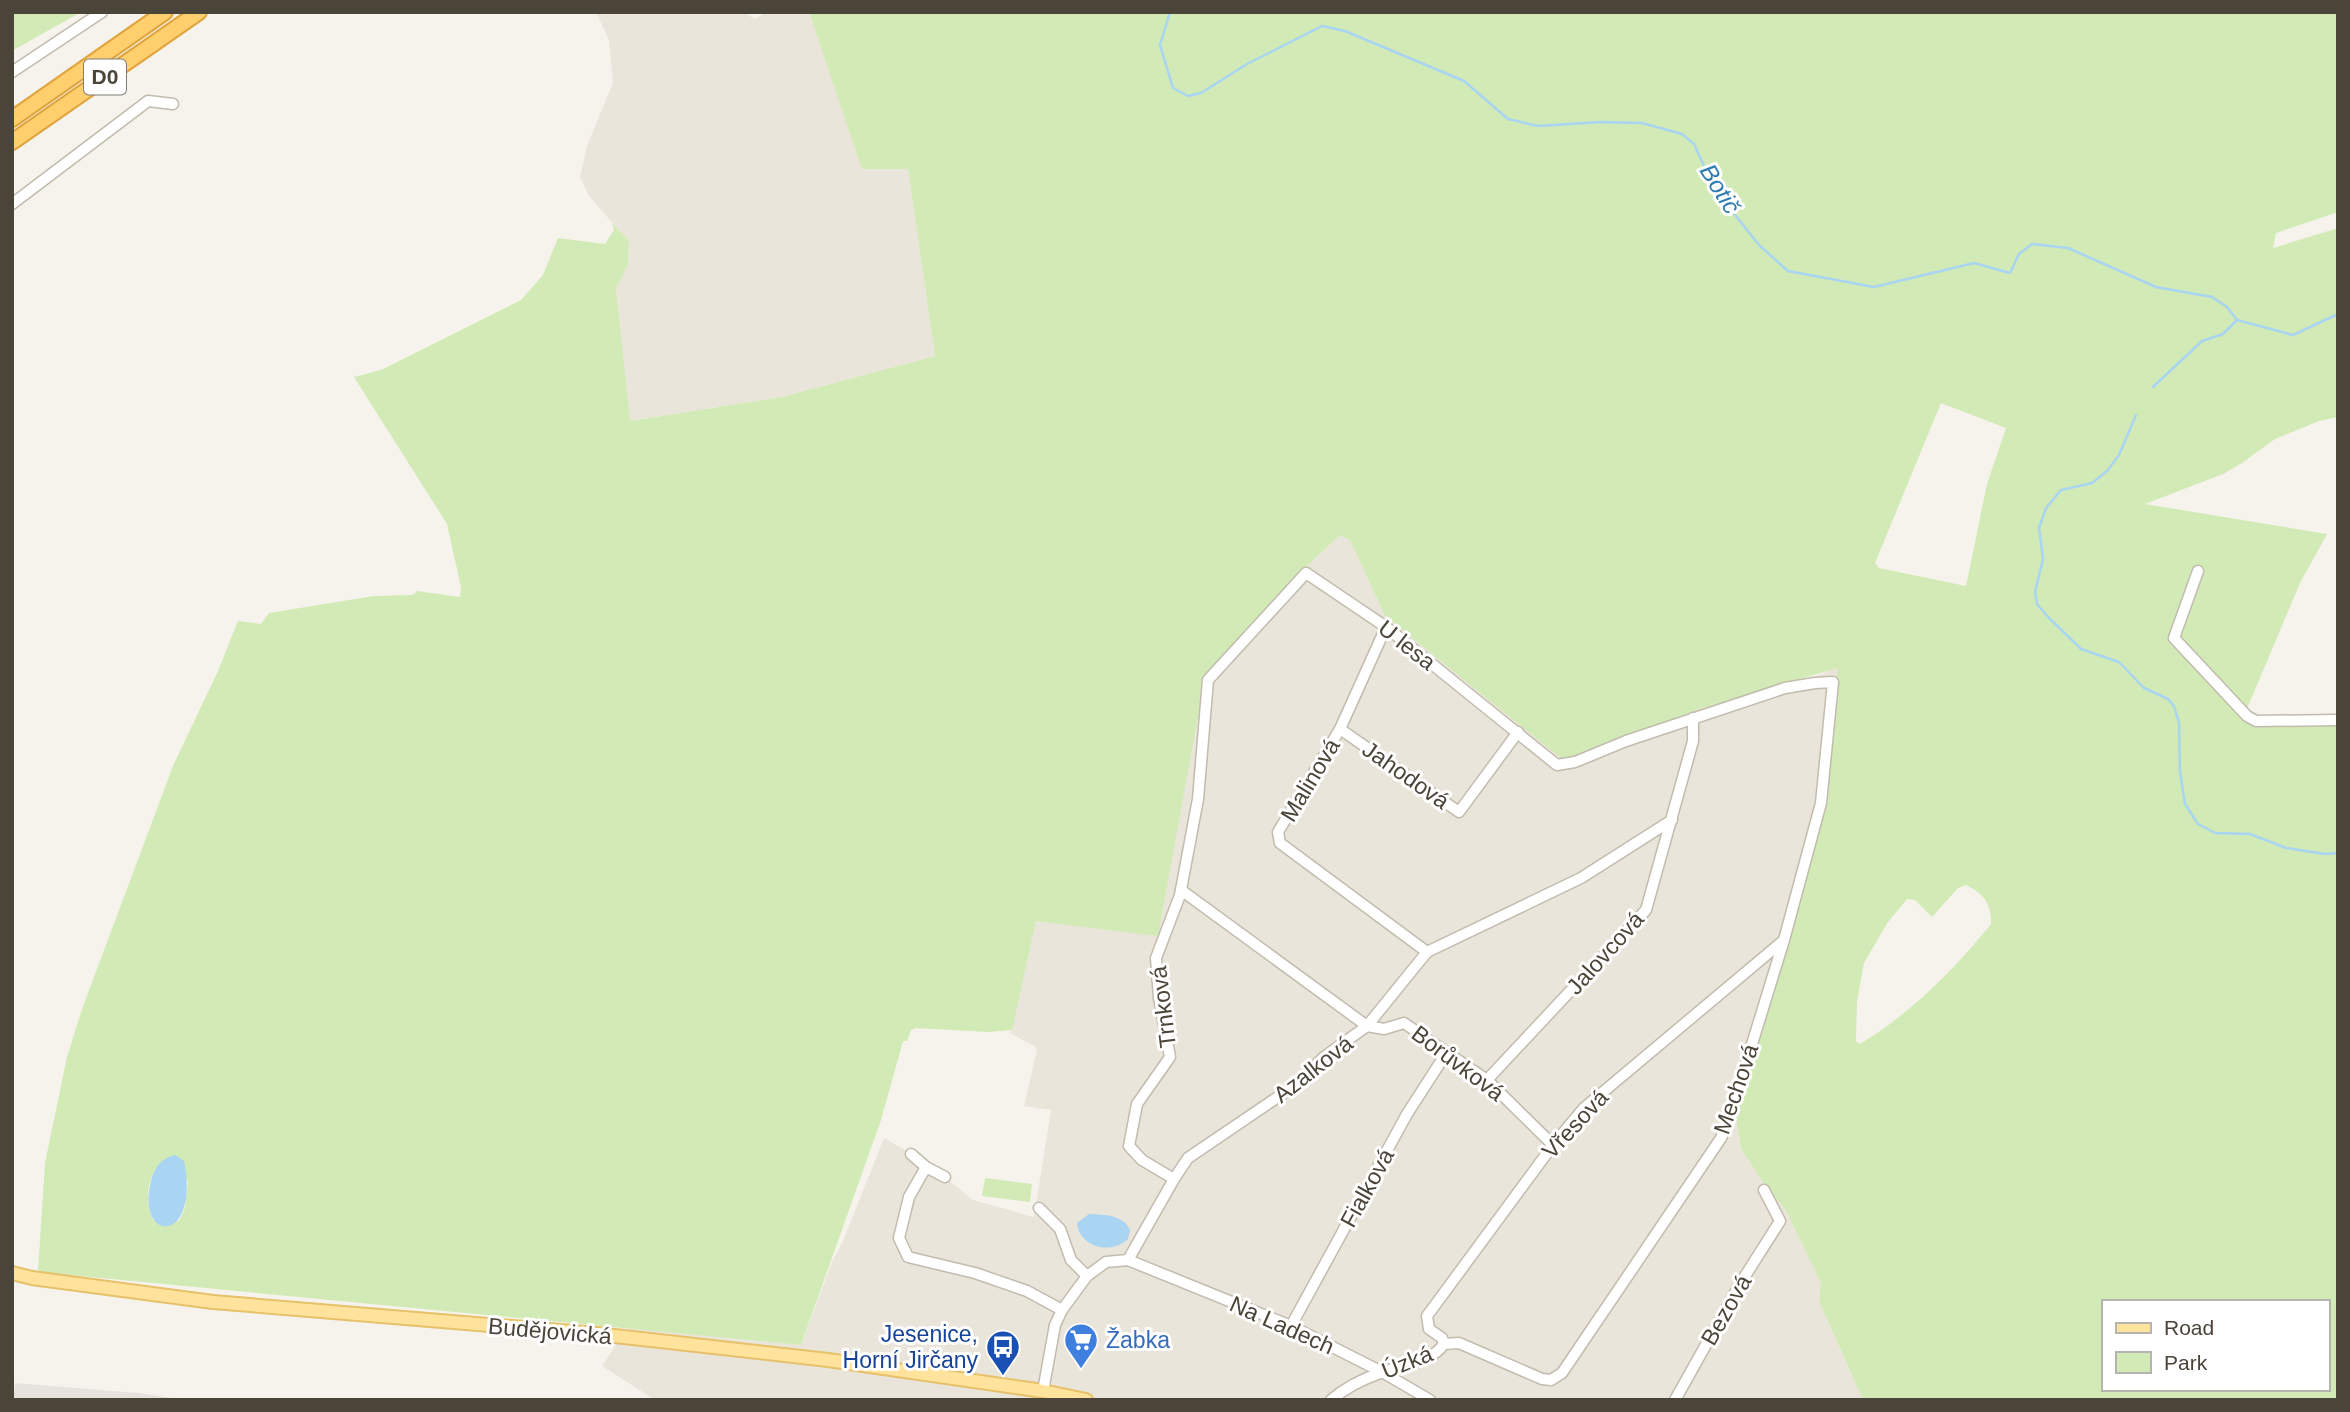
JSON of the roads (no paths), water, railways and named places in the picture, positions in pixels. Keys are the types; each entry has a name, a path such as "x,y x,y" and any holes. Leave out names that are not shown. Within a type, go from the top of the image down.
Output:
{"highway":[{"name":"D0","path":"12,119 166,12"},
{"name":"D0","path":"12,142 198,12"}],"main road":[{"name":"Budějovická","path":"12,1273 213,1302 597,1334 814,1358 1043,1391 1086,1400"}],"street":[{"path":"12,72 102,12"},
{"path":"12,204 148,101 173,104"},
{"path":"2197,571 2174,638 2247,716 2256,721 2338,720"},
{"name":"U lesa","path":"1181,890 1198,799 1208,680 1306,573 1386,628 1557,765 1575,762 1626,741 1785,688 1833,682"},
{"name":"Malinová","path":"1386,628 1340,729 1278,832 1280,844 1427,952"},
{"name":"Mechová","path":"1444,1344 1459,1343 1542,1378 1551,1380 1562,1373 1721,1138 1784,940 1821,803 1833,682"},
{"name":"Jalovcová","path":"1487,1080 1646,910 1693,741 1693,718"},
{"name":"Jahodová","path":"1340,729 1459,812 1518,732"},
{"name":"Azalková","path":"1128,1260 1188,1158 1294,1086 1324,1057 1367,1026 1427,952 1581,878 1672,820"},
{"path":"1181,890 1367,1026"},
{"name":"Trnková","path":"1174,1179 1142,1160 1129,1146 1136,1104 1170,1057 1159,998 1156,958 1181,890"},
{"name":"Vřesová","path":"1444,1344 1442,1338 1429,1329 1427,1316 1553,1144 1584,1108 1784,940"},
{"name":"Borůvková","path":"1367,1026 1384,1029 1405,1023 1487,1080 1553,1144"},
{"name":"Fialková","path":"1291,1326 1407,1114 1447,1052"},
{"path":"911,1154 926,1167 945,1177"},
{"path":"926,1167 909,1197 899,1238 908,1256 975,1273 1027,1291 1062,1310"},
{"name":"Bezová","path":"1675,1400 1740,1284 1780,1221 1764,1190"},
{"path":"1039,1208 1060,1229 1072,1260 1087,1276"},
{"path":"1043,1391 1055,1325 1062,1310 1087,1276 1107,1262 1128,1260"},
{"name":"Na Ladech","path":"1128,1260 1291,1326 1382,1372 1430,1400"},
{"name":"Úzká","path":"1331,1400 1339,1393 1382,1372 1431,1356 1444,1344"}],"water":[{"path":"175,1155 184,1161 187,1189 184,1208 177,1221 168,1226 159,1225 152,1216 149,1202 151,1181 162,1161"},
{"path":"1089,1214 1112,1216 1123,1221 1130,1230 1128,1239 1121,1244 1105,1248 1090,1243 1079,1232 1077,1223"}],"waterway":[{"name":"Botič","path":"1170,12 1160,45 1173,88 1188,96 1201,93 1247,64 1322,26 1345,31 1464,81 1508,119 1538,126 1600,122 1642,123 1682,134 1694,144 1715,190 1759,245 1788,271 1874,287 1974,263 2010,273 2019,254 2032,244 2068,248 2156,287 2212,297 2227,307 2237,320 2293,335 2338,314"},
{"path":"2153,387 2202,341 2223,334 2237,320"},
{"path":"2136,415 2119,455 2107,471 2092,483 2061,490 2046,508 2039,528 2043,559 2035,592 2037,604 2081,649 2119,662 2144,688 2168,699 2174,706 2179,723 2180,772 2185,804 2198,824 2215,833 2250,834 2286,848 2325,854 2338,853"}],"place":[{"name":"Žabka","path":"1081,1370"},
{"name":"Jesenice, Horní Jirčany","path":"1003,1377"}]}
